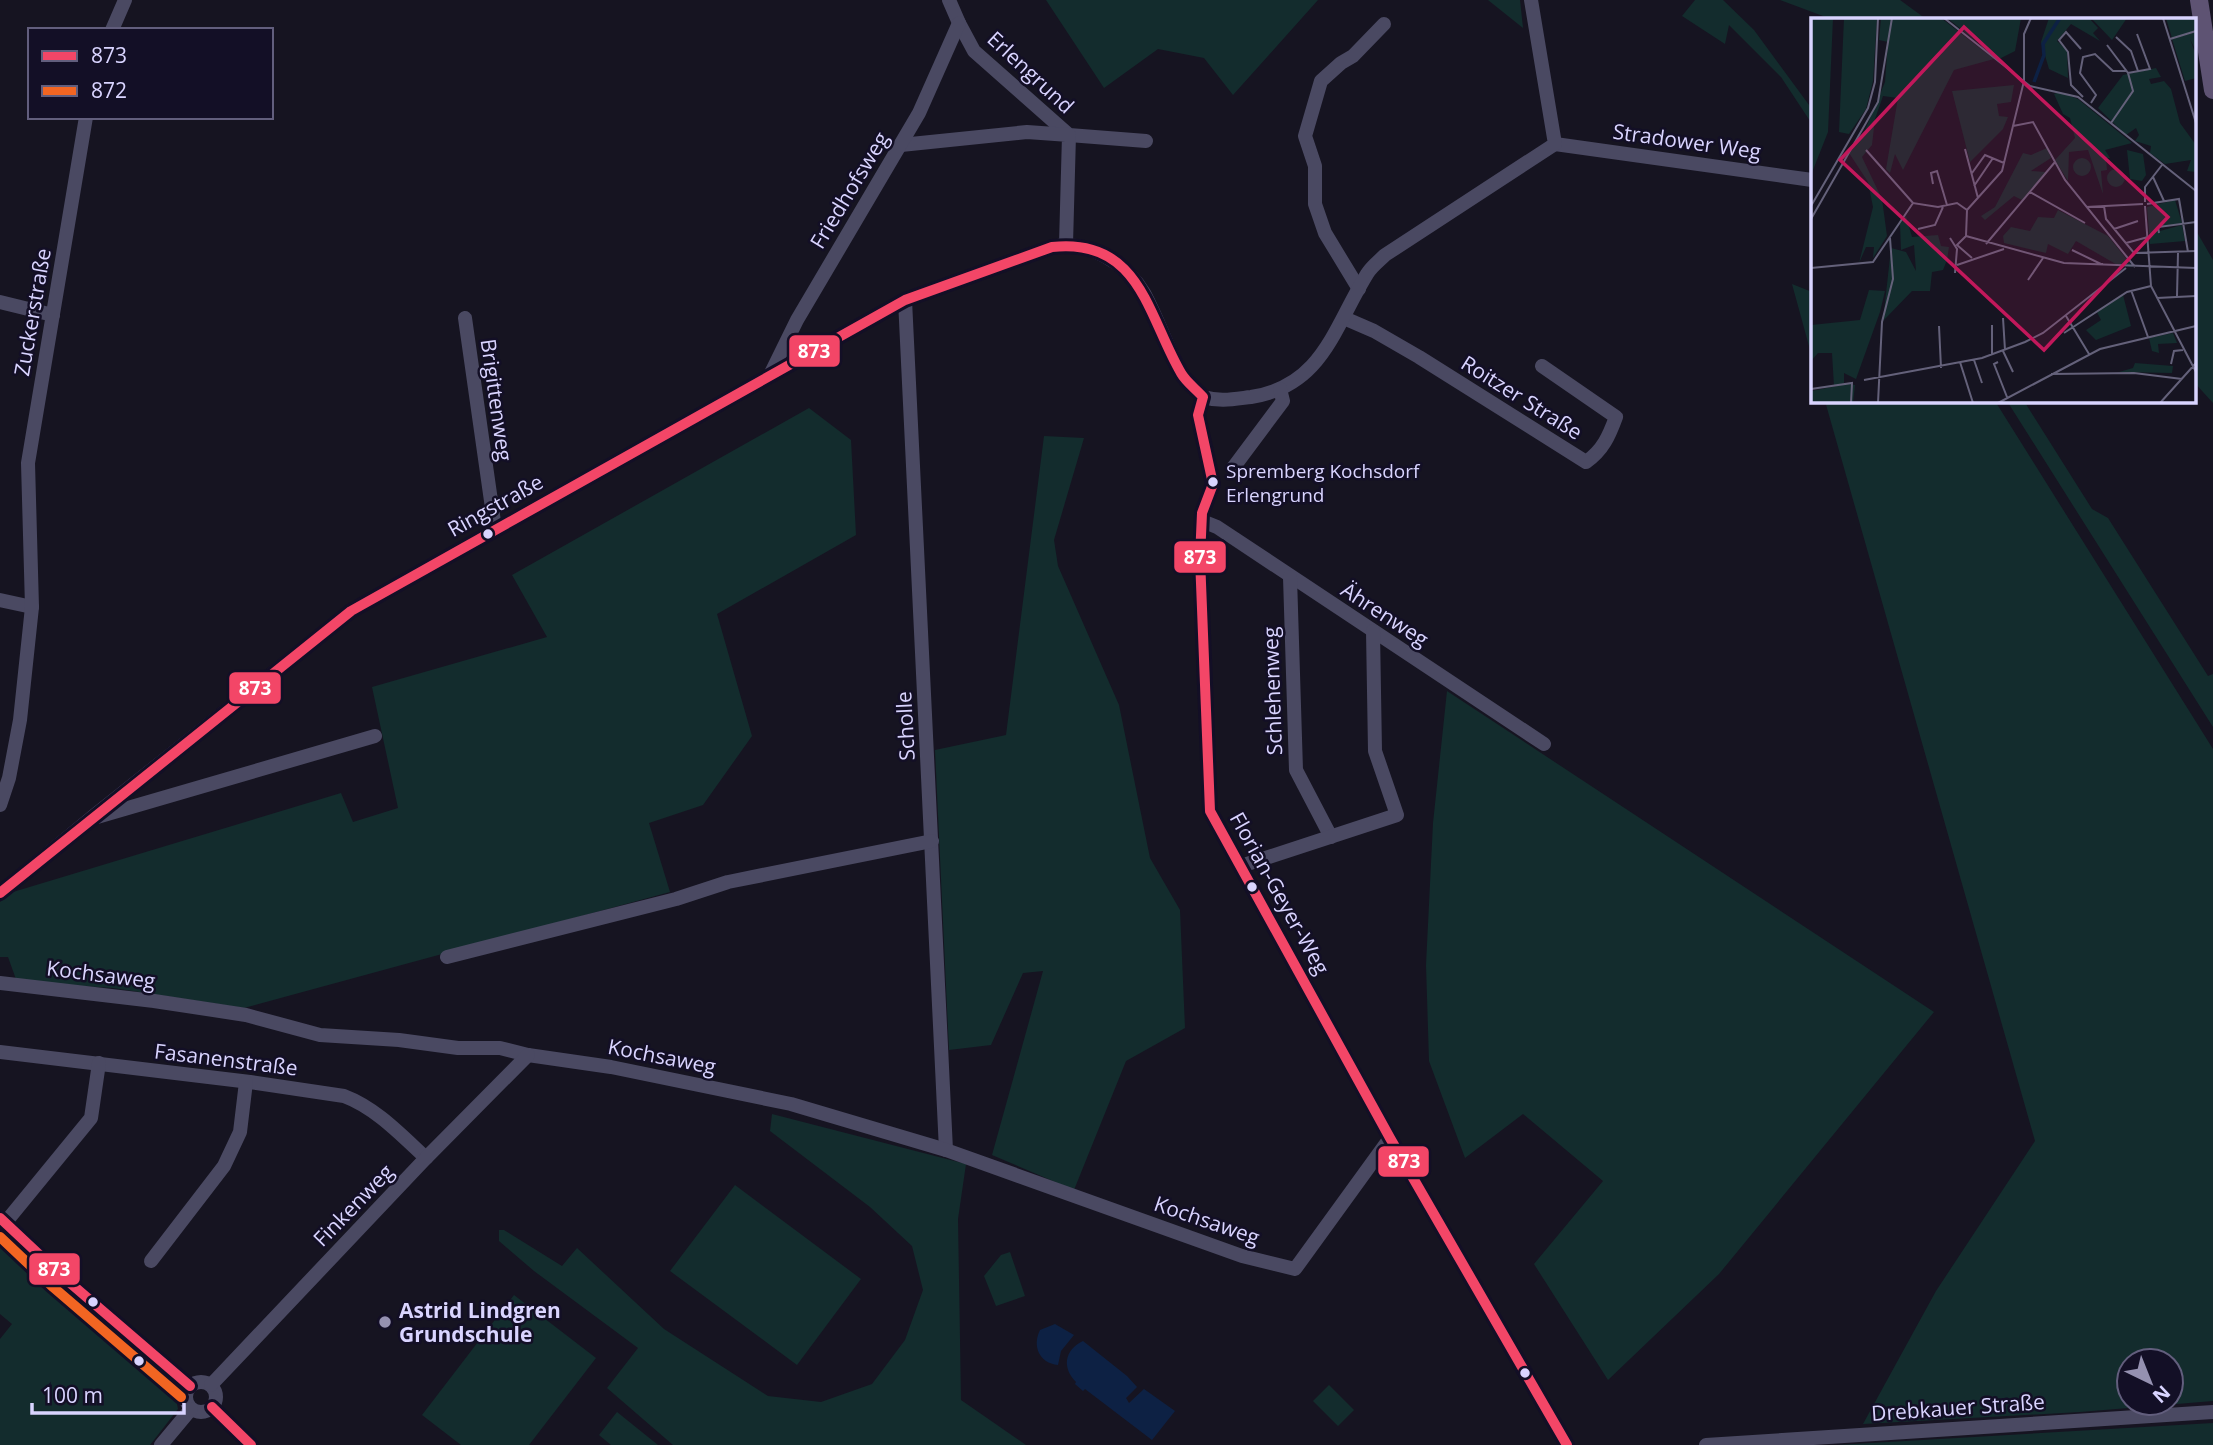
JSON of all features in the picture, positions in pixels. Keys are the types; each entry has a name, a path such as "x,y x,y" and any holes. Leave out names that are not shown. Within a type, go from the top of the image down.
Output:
{"main road":[{"path":"2199,0 2213,90"}],"street":[{"path":"113,28 125,0"},
{"name":"Erlengrund","path":"949,0 974,51 1069,135 1146,141"},
{"path":"1066,244 1092,249 1110,259 1143,291 1182,376 1203,397 1228,400 1264,395 1295,382 1313,366 1328,347 1368,272 1385,254 1555,144 1531,0"},
{"name":"Friedhofsweg","path":"770,375 797,320 919,113 958,23"},
{"path":"1359,289 1325,233 1315,204 1315,166 1305,136 1321,80 1353,56 1384,24"},
{"name":"Zuckerstraße","path":"0,805 9,778 20,720 32,607 28,463 86,119"},
{"path":"901,145 1027,132 1069,135"},
{"name":"Erlengrund","path":"1066,244 1069,135"},
{"name":"Stradower Weg","path":"1555,144 1811,180"},
{"name":"Ringstraße","path":"0,893 351,611 905,300 1066,244"},
{"name":"Scholle","path":"905,300 946,1150"},
{"path":"0,302 53,315"},
{"name":"Brigittenweg","path":"465,318 495,528"},
{"name":"Roitzer Straße","path":"1344,318 1408,350 1586,462 1599,453 1616,417 1542,366"},
{"path":"1233,468 1283,401 1280,389"},
{"name":"Florian-Geyer-Weg","path":"1203,397 1198,415 1213,484 1202,521 1200,558 1210,811 1390,1138 1567,1445"},
{"name":"Ährenweg","path":"1202,521 1217,527 1544,744"},
{"name":"Schlehenweg","path":"1290,577 1296,770 1331,837"},
{"path":"0,600 32,607"},
{"path":"1241,866 1397,815 1374,751 1373,631"},
{"path":"90,819 375,736"},
{"path":"447,957 676,899 728,882 932,841"},
{"name":"Kochsaweg","path":"0,983 246,1015 320,1035 399,1040 458,1048 500,1048 528,1055 611,1067 791,1104 946,1150 1242,1256 1295,1269 1390,1138"},
{"name":"Fasanenstraße","path":"0,1052 344,1096 373,1111 426,1158"},
{"name":"Finkenweg","path":"211,1385 426,1158 528,1055"},
{"path":"99,1063 91,1118 3,1220 62,1276 190,1386"},
{"path":"151,1261 224,1166 240,1132 246,1082"},
{"path":"191,1409 186,1395 190,1386 202,1381 211,1385 215,1394 212,1407"},
{"path":"191,1409 204,1411 212,1407"},
{"path":"212,1407 251,1445"},
{"path":"161,1445 191,1409"},
{"name":"Drebkauer Straße","path":"1706,1445 2213,1412"}],"green space":[{"path":"1046,0 1318,0 1233,95 1204,58 1158,49 1104,88"},
{"path":"1488,0 1520,0 1523,28"},
{"path":"1695,0 1723,0 1754,30 1811,108 1811,122 1781,77 1729,25 1725,44 1682,16"},
{"path":"1780,0 1900,0 1925,18 1828,18"},
{"path":"2196,230 2213,260 2213,403 2196,384"},
{"path":"1792,284 1811,292 1811,353"},
{"path":"1825,402 1996,402 2213,749 2213,1401 2185,1403 2185,1347 2115,1347 2115,1409 1863,1424 1936,1291 2035,1141"},
{"path":"2008,402 2025,402 2092,509 2108,518 2208,676 2213,674 2213,727"},
{"path":"809,408 851,440 856,535 717,614 752,736 703,805 649,823 670,892 244,1008 113,988 17,982 8,957 0,957 0,902 13,892 341,793 353,822 398,808 372,687 547,637 512,575"},
{"path":"1044,436 1084,438 1054,540 1058,566 1119,705 1150,858 1180,910 1185,1028 1126,1061 1074,1190 992,1155 1043,971 1023,973 991,1045 949,1050 935,750 1006,735"},
{"path":"1447,691 1934,1012 1719,1274 1608,1380 1534,1264 1603,1181 1523,1114 1465,1158 1429,1061 1426,965 1433,823"},
{"path":"772,1114 966,1164 958,1219 961,1400 1026,1445 673,1445 607,1388 638,1348 534,1271 499,1241 499,1230 504,1230 562,1266 577,1248 664,1329 768,1396 821,1402 872,1384 905,1340 923,1290 912,1246 870,1207 770,1131"},
{"path":"735,1185 861,1279 797,1365 670,1271"},
{"path":"0,1232 6,1238 10,1252 98,1329 174,1389 178,1409 150,1445 0,1445 0,1339 12,1324 0,1314"},
{"path":"1010,1252 1025,1296 996,1306 984,1276 1001,1255"},
{"path":"514,1295 596,1358 529,1445 461,1445 422,1415"},
{"path":"1329,1385 1354,1410 1338,1426 1313,1401"},
{"path":"617,1412 658,1445 611,1445 599,1435"},
{"path":"2213,1423 2213,1445 1837,1445"}],"water":[{"path":"1055,1324 1074,1335 1061,1351 1058,1365 1046,1361 1037,1348 1040,1330"},
{"path":"1083,1341 1137,1387 1126,1398 1129,1403 1144,1389 1175,1411 1152,1440 1075,1384 1067,1360 1072,1349"}],"transit line":[{"name":"873","path":"0,893 351,611 905,300 1052,247 1081,247 1105,255 1123,268 1137,285 1181,373 1203,397 1198,415 1213,484 1202,513 1200,558 1210,811 1390,1138 1567,1445"},
{"name":"873","path":"0,1218 62,1276 190,1386"},
{"name":"872","path":"0,1237 53,1287 181,1397"},
{"name":"873","path":"212,1407 251,1445"}],"place":[{"name":"Spremberg Kochsdorf Erlengrund","path":"1213,482"},
{"name":"Astrid Lindgren Grundschule","path":"385,1322"}]}
